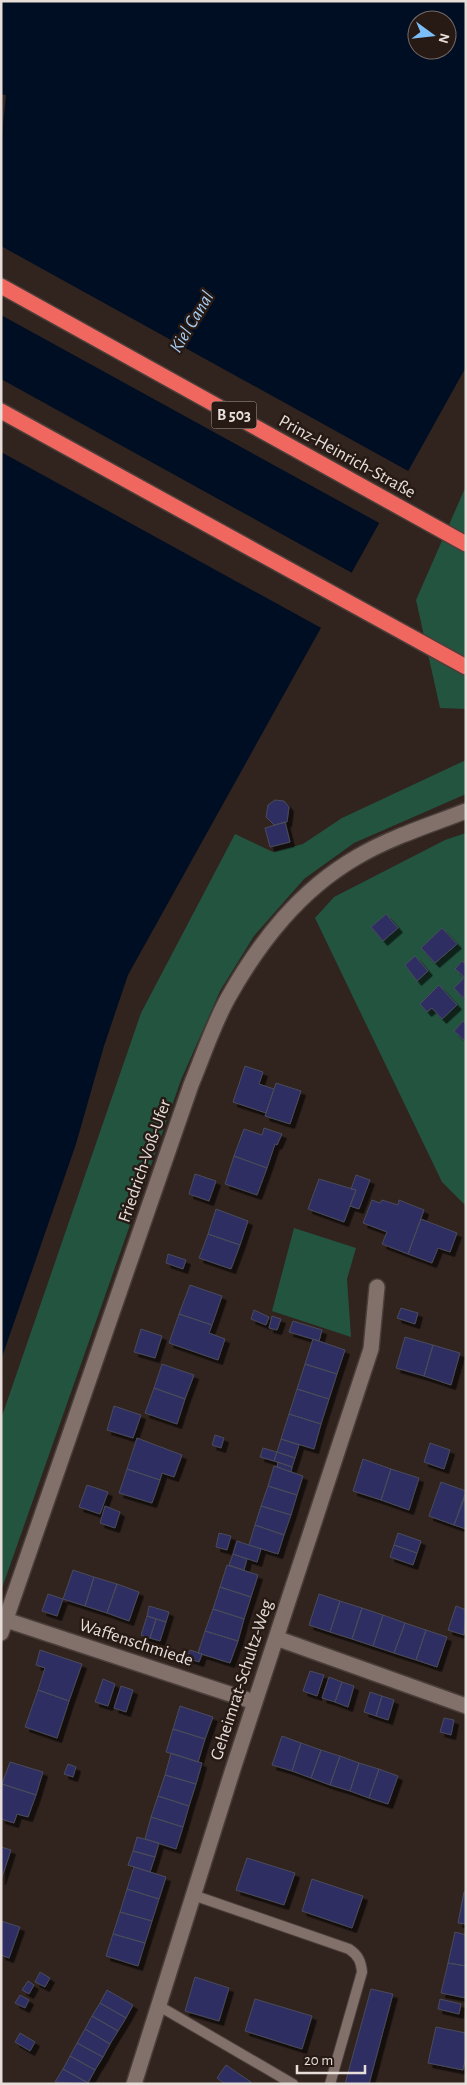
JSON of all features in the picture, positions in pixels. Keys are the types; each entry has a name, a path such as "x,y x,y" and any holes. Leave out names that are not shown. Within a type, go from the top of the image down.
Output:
{"highway":[{"name":"Prinz-Heinrich-Straße","path":"1,286 466,544"},
{"path":"1,411 466,667"}],"street":[{"name":"Friedrich-Voß-Ufer","path":"3,1626 188,1094 227,999 260,946 291,909 315,886 359,856 466,811"},
{"name":"Geheimrat-Schultz-Weg","path":"134,2084 254,1702 371,1349 376,1287"},
{"name":"Waffenschmiede","path":"3,1626 254,1702"},
{"path":"276,1638 466,1706"}],"lane":[{"path":"193,1895 356,1953 361,1963 362,1972 330,2084"},
{"path":"159,2006 293,2084"}],"green space":[{"path":"466,486 466,709 440,708 416,600"},
{"path":"466,760 466,794 354,843 304,879 254,936 220,991 181,1080 1,1591 1,1419 141,1013 235,834 273,852 303,844 342,818"},
{"path":"466,833 466,1206 442,1182 315,918 334,897 445,840"},
{"path":"294,1228 356,1248 347,1279 351,1337 272,1311"}],"water":[{"name":"Kiel Canal","path":"1,1 466,1 466,367 128,975 104,1046 76,1144 1,1360 1,144 6,95 1,94"}],"pier":[{"path":"1,246 410,472 381,524 1,315"},
{"path":"1,379 354,574 323,629 1,452"}],"building":[{"path":"275,800 284,801 289,807 287,822 274,825 266,817 268,805"},
{"path":"285,822 290,842 270,847 265,828"},
{"path":"386,914 398,928 383,941 371,927"},
{"path":"442,928 457,944 435,963 421,948"},
{"path":"415,956 428,971 417,981 405,965"},
{"path":"462,961 466,965 464,999 454,988 463,979 463,976 455,969"},
{"path":"439,985 457,1005 442,1019 432,1008 427,1012 420,1004"},
{"path":"463,1021 466,1024 466,1042 454,1031"},
{"path":"245,1066 263,1072 259,1084 274,1089 266,1113 233,1102"},
{"path":"276,1083 301,1091 290,1124 265,1116"},
{"path":"264,1128 282,1134 277,1145 275,1144 267,1168 234,1156 244,1129 262,1135"},
{"path":"234,1156 267,1168 257,1195 225,1184"},
{"path":"195,1174 216,1181 209,1201 189,1194"},
{"path":"356,1175 370,1180 359,1209 350,1206 356,1190 351,1189"},
{"path":"319,1179 356,1190 344,1222 308,1209"},
{"path":"372,1200 380,1203 382,1200 398,1205 399,1200 424,1210 408,1254 382,1244 387,1232 363,1223"},
{"path":"216,1209 248,1221 240,1245 208,1234"},
{"path":"421,1219 457,1233 450,1252 438,1248 432,1263 408,1254"},
{"path":"208,1234 240,1245 231,1269 199,1258"},
{"path":"168,1254 186,1260 183,1269 166,1263"},
{"path":"190,1285 222,1296 212,1325 179,1314"},
{"path":"401,1308 418,1313 415,1324 397,1318"},
{"path":"254,1310 269,1317 266,1325 251,1319"},
{"path":"179,1314 212,1325 209,1333 225,1339 218,1360 169,1343"},
{"path":"272,1316 281,1319 277,1330 269,1328"},
{"path":"293,1321 322,1330 319,1341 289,1332"},
{"path":"141,1329 162,1336 155,1358 134,1352"},
{"path":"405,1337 433,1345 424,1376 396,1368"},
{"path":"313,1339 345,1350 337,1374 305,1364"},
{"path":"433,1345 460,1353 451,1385 424,1376"},
{"path":"162,1364 194,1375 185,1399 154,1388"},
{"path":"305,1364 337,1374 329,1399 297,1389"},
{"path":"154,1388 185,1399 177,1424 145,1413"},
{"path":"297,1389 329,1399 321,1424 289,1414"},
{"path":"114,1406 141,1415 133,1438 107,1430"},
{"path":"289,1414 321,1424 314,1449 281,1439"},
{"path":"215,1435 224,1438 221,1448 212,1445"},
{"path":"137,1438 182,1455 174,1477 162,1473 160,1480 127,1469"},
{"path":"281,1439 299,1445 295,1458 277,1452"},
{"path":"430,1443 450,1450 444,1469 424,1462"},
{"path":"263,1448 277,1452 274,1461 260,1457"},
{"path":"277,1452 295,1458 292,1467 274,1461"},
{"path":"363,1459 391,1469 381,1500 353,1491"},
{"path":"278,1462 292,1467 291,1472 277,1467"},
{"path":"274,1466 303,1476 297,1495 268,1486"},
{"path":"127,1469 160,1480 152,1503 119,1493"},
{"path":"391,1469 419,1478 409,1510 381,1500"},
{"path":"441,1482 466,1491 454,1525 429,1516"},
{"path":"87,1485 108,1492 100,1514 79,1507"},
{"path":"268,1486 297,1495 291,1515 261,1506"},
{"path":"466,1494 466,1529 454,1525"},
{"path":"105,1506 120,1512 115,1528 100,1523"},
{"path":"261,1506 291,1515 284,1535 255,1525"},
{"path":"255,1525 284,1535 278,1554 249,1545"},
{"path":"219,1533 231,1536 227,1550 216,1547"},
{"path":"398,1533 421,1541 417,1553 394,1545"},
{"path":"237,1541 261,1549 257,1562 233,1554"},
{"path":"394,1545 417,1553 413,1565 390,1557"},
{"path":"233,1554 247,1559 244,1570 229,1565"},
{"path":"227,1565 258,1575 251,1597 220,1587"},
{"path":"73,1570 94,1577 85,1606 63,1599"},
{"path":"94,1577 117,1584 107,1613 85,1606"},
{"path":"117,1584 139,1592 129,1621 107,1613"},
{"path":"220,1587 251,1597 244,1619 213,1609"},
{"path":"48,1594 63,1599 57,1616 42,1611"},
{"path":"319,1594 340,1601 330,1632 309,1625"},
{"path":"340,1601 362,1608 352,1639 330,1632"},
{"path":"149,1606 169,1612 166,1622 147,1616"},
{"path":"456,1606 466,1610 464,1635 448,1630"},
{"path":"362,1608 383,1615 373,1646 352,1639"},
{"path":"213,1609 244,1619 238,1641 205,1631"},
{"path":"383,1615 405,1623 394,1653 373,1646"},
{"path":"147,1616 156,1619 150,1638 141,1635"},
{"path":"156,1619 166,1622 160,1641 150,1638"},
{"path":"405,1623 426,1630 416,1660 394,1653"},
{"path":"426,1630 447,1637 437,1667 416,1660"},
{"path":"205,1631 238,1641 230,1663 198,1653"},
{"path":"40,1650 82,1664 69,1701 38,1690 45,1668 36,1665"},
{"path":"190,1650 202,1654 199,1662 187,1658"},
{"path":"310,1671 324,1675 317,1696 303,1691"},
{"path":"329,1677 342,1682 335,1702 322,1698"},
{"path":"103,1679 115,1684 108,1706 95,1702"},
{"path":"342,1682 354,1686 348,1707 335,1702"},
{"path":"121,1686 133,1690 126,1712 114,1708"},
{"path":"38,1690 69,1701 57,1738 25,1727"},
{"path":"370,1692 382,1696 376,1716 364,1712"},
{"path":"382,1696 394,1700 388,1720 376,1716"},
{"path":"180,1706 213,1717 205,1739 173,1729"},
{"path":"444,1718 454,1720 451,1735 440,1732"},
{"path":"173,1729 205,1739 198,1762 166,1752"},
{"path":"282,1736 301,1743 292,1771 272,1765"},
{"path":"301,1743 321,1750 311,1778 292,1771"},
{"path":"321,1750 340,1756 330,1785 311,1778"},
{"path":"171,1753 202,1763 196,1784 165,1775"},
{"path":"340,1756 359,1763 350,1791 330,1785"},
{"path":"10,1762 43,1772 36,1795 2,1784"},
{"path":"359,1763 379,1769 369,1798 350,1791"},
{"path":"68,1764 76,1767 73,1777 64,1774"},
{"path":"379,1769 398,1776 388,1804 369,1798"},
{"path":"165,1775 196,1784 189,1806 158,1796"},
{"path":"2,1784 36,1795 28,1817 17,1814 14,1823 1,1819"},
{"path":"158,1796 189,1806 183,1827 151,1817"},
{"path":"151,1817 183,1827 176,1849 145,1839"},
{"path":"137,1837 159,1843 155,1857 133,1851"},
{"path":"1,1847 11,1850 1,1880"},
{"path":"133,1851 155,1857 150,1872 128,1865"},
{"path":"247,1858 295,1873 284,1905 236,1890"},
{"path":"134,1867 166,1877 159,1899 127,1889"},
{"path":"312,1879 363,1896 352,1928 302,1911"},
{"path":"127,1889 159,1899 152,1921 120,1912"},
{"path":"464,1892 466,1892 466,1924 458,1923"},
{"path":"120,1912 152,1921 145,1943 113,1934"},
{"path":"1,1921 20,1927 9,1958 1,1955"},
{"path":"455,1932 466,1935 466,1966 448,1963"},
{"path":"113,1934 145,1943 138,1966 106,1956"},
{"path":"448,1963 466,1966 466,1998 441,1993"},
{"path":"40,1972 50,1978 45,1987 35,1982"},
{"path":"195,1977 229,1988 219,2021 185,2011"},
{"path":"28,1981 34,1985 29,1994 22,1990"},
{"path":"371,1989 393,1994 369,2084 345,2084"},
{"path":"107,1990 133,2005 126,2018 100,2003"},
{"path":"20,1995 29,2000 25,2008 15,2003"},
{"path":"255,1999 312,2016 302,2049 245,2031"},
{"path":"440,1999 461,2004 459,2014 438,2009"},
{"path":"100,2003 126,2018 118,2031 92,2016"},
{"path":"92,2016 118,2031 110,2044 85,2029"},
{"path":"436,2027 466,2033 466,2055 463,2070 428,2063"},
{"path":"85,2029 110,2044 103,2057 77,2043"},
{"path":"20,2033 35,2042 30,2051 15,2042"},
{"path":"77,2043 103,2057 95,2070 70,2056"},
{"path":"70,2056 95,2070 88,2083 63,2069"},
{"path":"226,2065 251,2082 250,2084 225,2084 217,2078"},
{"path":"63,2069 88,2083 88,2084 55,2082"}]}
